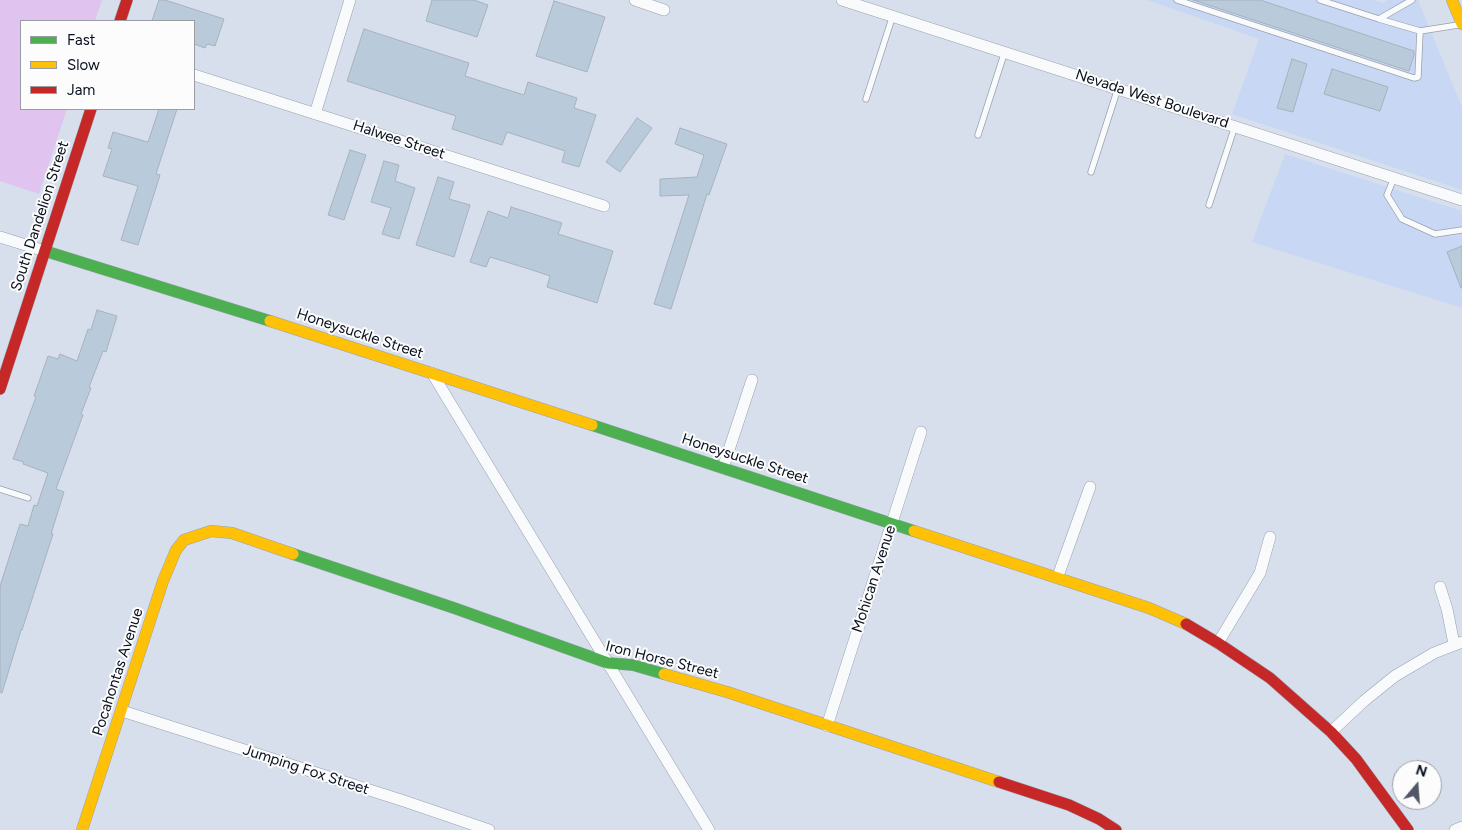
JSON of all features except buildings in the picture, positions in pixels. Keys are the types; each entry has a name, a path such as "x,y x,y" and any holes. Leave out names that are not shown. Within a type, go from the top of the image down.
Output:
{"main road":[{"path":"120,20 127,0"},
{"path":"1452,0 1462,24"},
{"name":"South Dandelion Street","path":"0,389 91,110"},
{"name":"Honeysuckle Street","path":"44,251 346,344 892,524 1058,576 1180,621 1218,643 1270,678 1331,732 1356,759 1408,830"},
{"name":"Iron Horse Street","path":"198,535 211,531 232,533 454,608 608,663 633,665 727,692 1069,805 1099,819 1116,830"},
{"name":"Pocahontas Avenue","path":"82,830 163,581 176,550 184,540 198,535"}],"street":[{"path":"315,114 350,0"},
{"path":"635,0 664,10"},
{"name":"Nevada West Boulevard","path":"842,0 1462,200"},
{"name":"Halwee Street","path":"195,75 604,206"},
{"name":"Honeysuckle Street","path":"0,237 44,251"},
{"path":"432,373 709,830"},
{"path":"723,468 752,380"},
{"name":"Mohican Avenue","path":"826,726 921,432"},
{"path":"1058,576 1090,487"},
{"path":"1218,643 1260,573 1270,538"},
{"path":"1331,732 1364,701 1395,676 1434,653 1458,643 1440,587"},
{"name":"Jumping Fox Street","path":"122,711 489,830"},
{"path":"1455,830 1462,827"}],"lane":[{"path":"1177,0 1414,78 1418,77 1420,31"},
{"path":"1320,0 1379,20 1420,31 1462,24"},
{"path":"1379,20 1412,0"},
{"path":"866,99 893,15"},
{"path":"978,135 1005,52"},
{"path":"1091,172 1118,88"},
{"path":"1209,205 1235,126"},
{"path":"1394,178 1387,195 1402,219 1435,234 1462,230"},
{"path":"0,489 28,498"}],"shaded area":[{"path":"0,0 102,0 95,20 20,20 20,110 67,110 39,194 0,181"},
{"path":"1147,0 1373,0 1383,3 1388,0 1418,0 1462,107 1462,190 1232,114 1259,39"},
{"path":"1285,154 1462,211 1462,308 1252,242"}],"traffic: fast":[{"path":"45,251 270,321"},
{"path":"592,425 914,531"},
{"path":"293,554 454,608 608,663 633,665 664,674"}],"traffic: slow":[{"path":"1452,0 1462,24"},
{"path":"270,321 592,425"},
{"path":"82,830 163,581 176,550 184,540 211,531 232,533 293,554"},
{"path":"914,531 1149,608 1186,624"},
{"path":"664,674 727,692 999,782"}],"traffic: jam":[{"path":"120,20 127,0"},
{"path":"0,389 91,110"},
{"path":"1186,624 1270,678 1331,732 1356,759 1408,830"},
{"path":"999,782 1069,805 1099,819 1116,830"}]}
